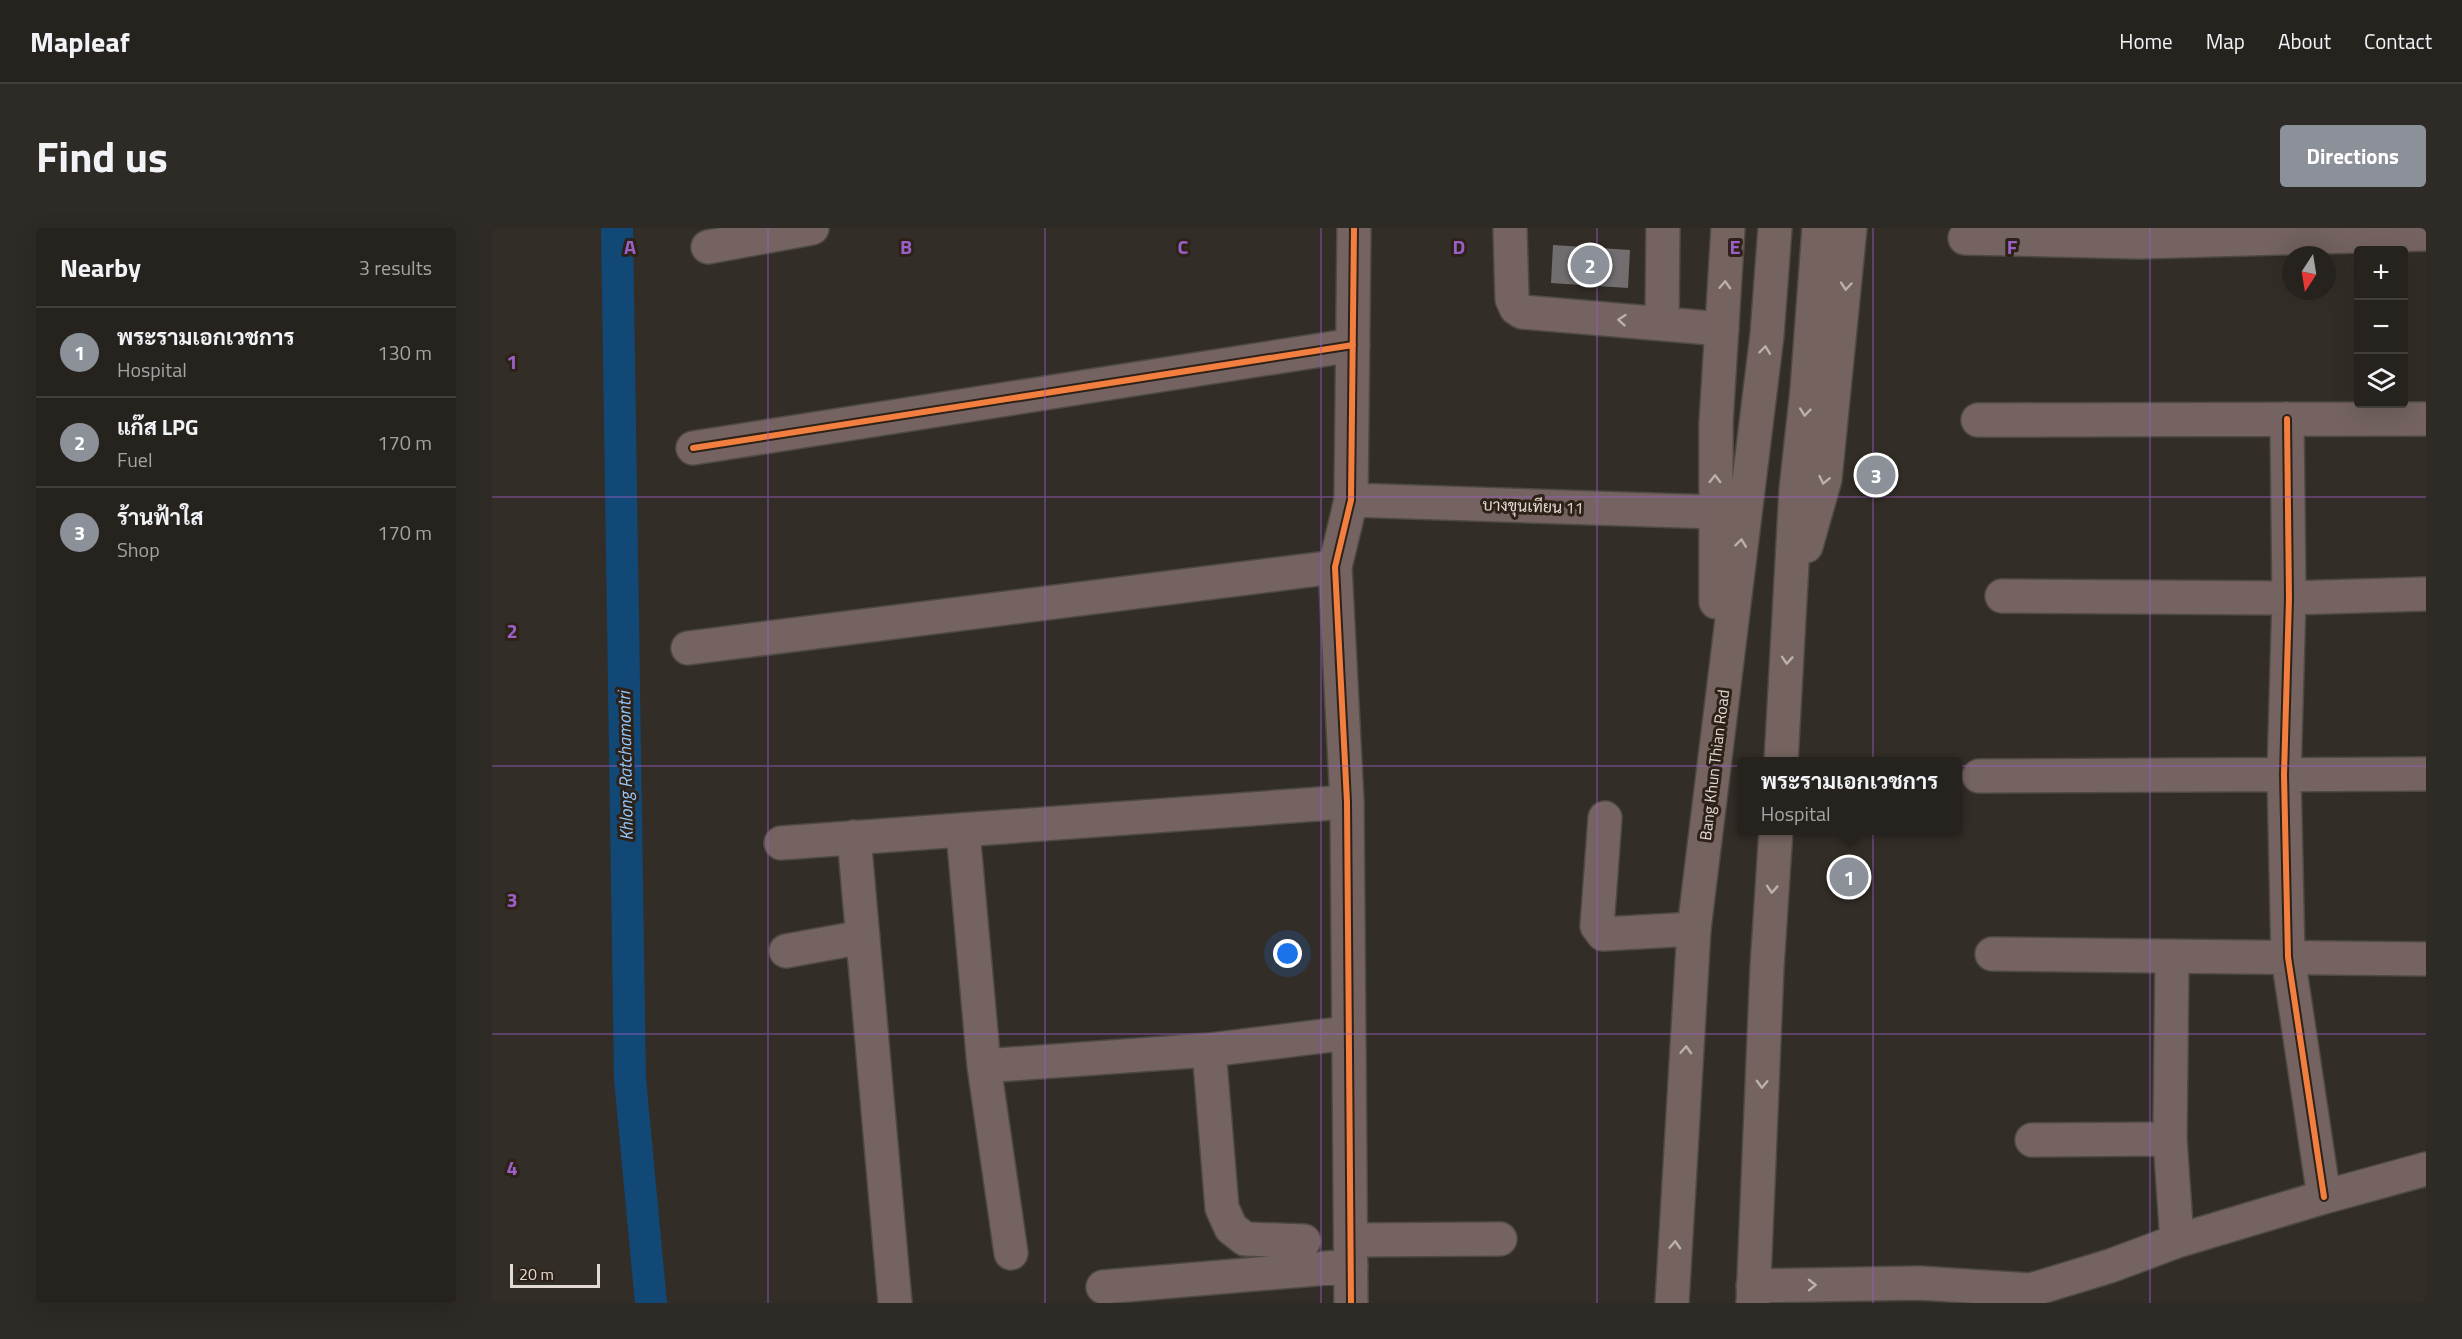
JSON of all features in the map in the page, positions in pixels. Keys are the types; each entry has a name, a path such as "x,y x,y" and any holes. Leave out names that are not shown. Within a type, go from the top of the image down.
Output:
{"main road":[{"path":"1719,727 1715,512 1716,423 1728,228"},
{"name":"Bang Khun Thian Road","path":"1672,1303 1694,929 1767,335 1775,228"},
{"path":"1781,757 1796,490 1807,390 1819,228"},
{"path":"1791,602 1825,478 1850,228"},
{"path":"1753,1294 1767,967 1776,835"}],"street":[{"path":"708,247 812,228"},
{"path":"1351,1303 1347,802 1335,567 1352,500 1354,228"},
{"path":"1510,228 1512,298 1516,308 1522,312 1722,329"},
{"path":"1662,323 1664,228"},
{"path":"1965,238 2426,234"},
{"path":"693,448 1353,345"},
{"path":"2287,419 2289,598 2284,775 2288,957 2324,1197"},
{"path":"1978,420 2426,419"},
{"name":"บางขุนเทียน 11","path":"1352,500 1715,512"},
{"path":"688,648 1335,567"},
{"path":"2002,596 2289,598 2426,594"},
{"path":"1979,776 2426,774"},
{"path":"781,843 963,832 1347,802"},
{"path":"1605,818 1597,926 1602,934 1694,929"},
{"path":"963,832 984,1066 1011,1252"},
{"path":"854,837 895,1303"},
{"path":"786,951 863,937"},
{"path":"1992,954 2426,959"},
{"path":"2172,957 2170,1139 2177,1241"},
{"path":"984,1066 1209,1050 1348,1033"},
{"path":"1209,1050 1222,1208 1231,1228 1245,1239 1304,1241"},
{"path":"2032,1140 2170,1139"},
{"path":"1753,1294 1919,1284 2021,1296 2177,1241 2426,1169"},
{"path":"1103,1287 1351,1253 1500,1239"}],"building":[{"path":"1553,245 1630,250 1628,288 1551,283"}],"waterway":[{"name":"Khlong Ratchamontri","path":"617,228 630,1079 651,1303"}],"cycle path":[{"path":"1351,1303 1347,802 1335,567 1351,500 1354,228"},
{"path":"693,448 1353,345"},
{"path":"2287,419 2289,598 2284,775 2288,957 2324,1197"}],"place":[{"name":"แก๊ส LPG","path":"1590,265"},
{"name":"ร้านฟ้าใส","path":"1876,475"},
{"name":"พระรามเอกเวชการ","path":"1849,877"}]}
